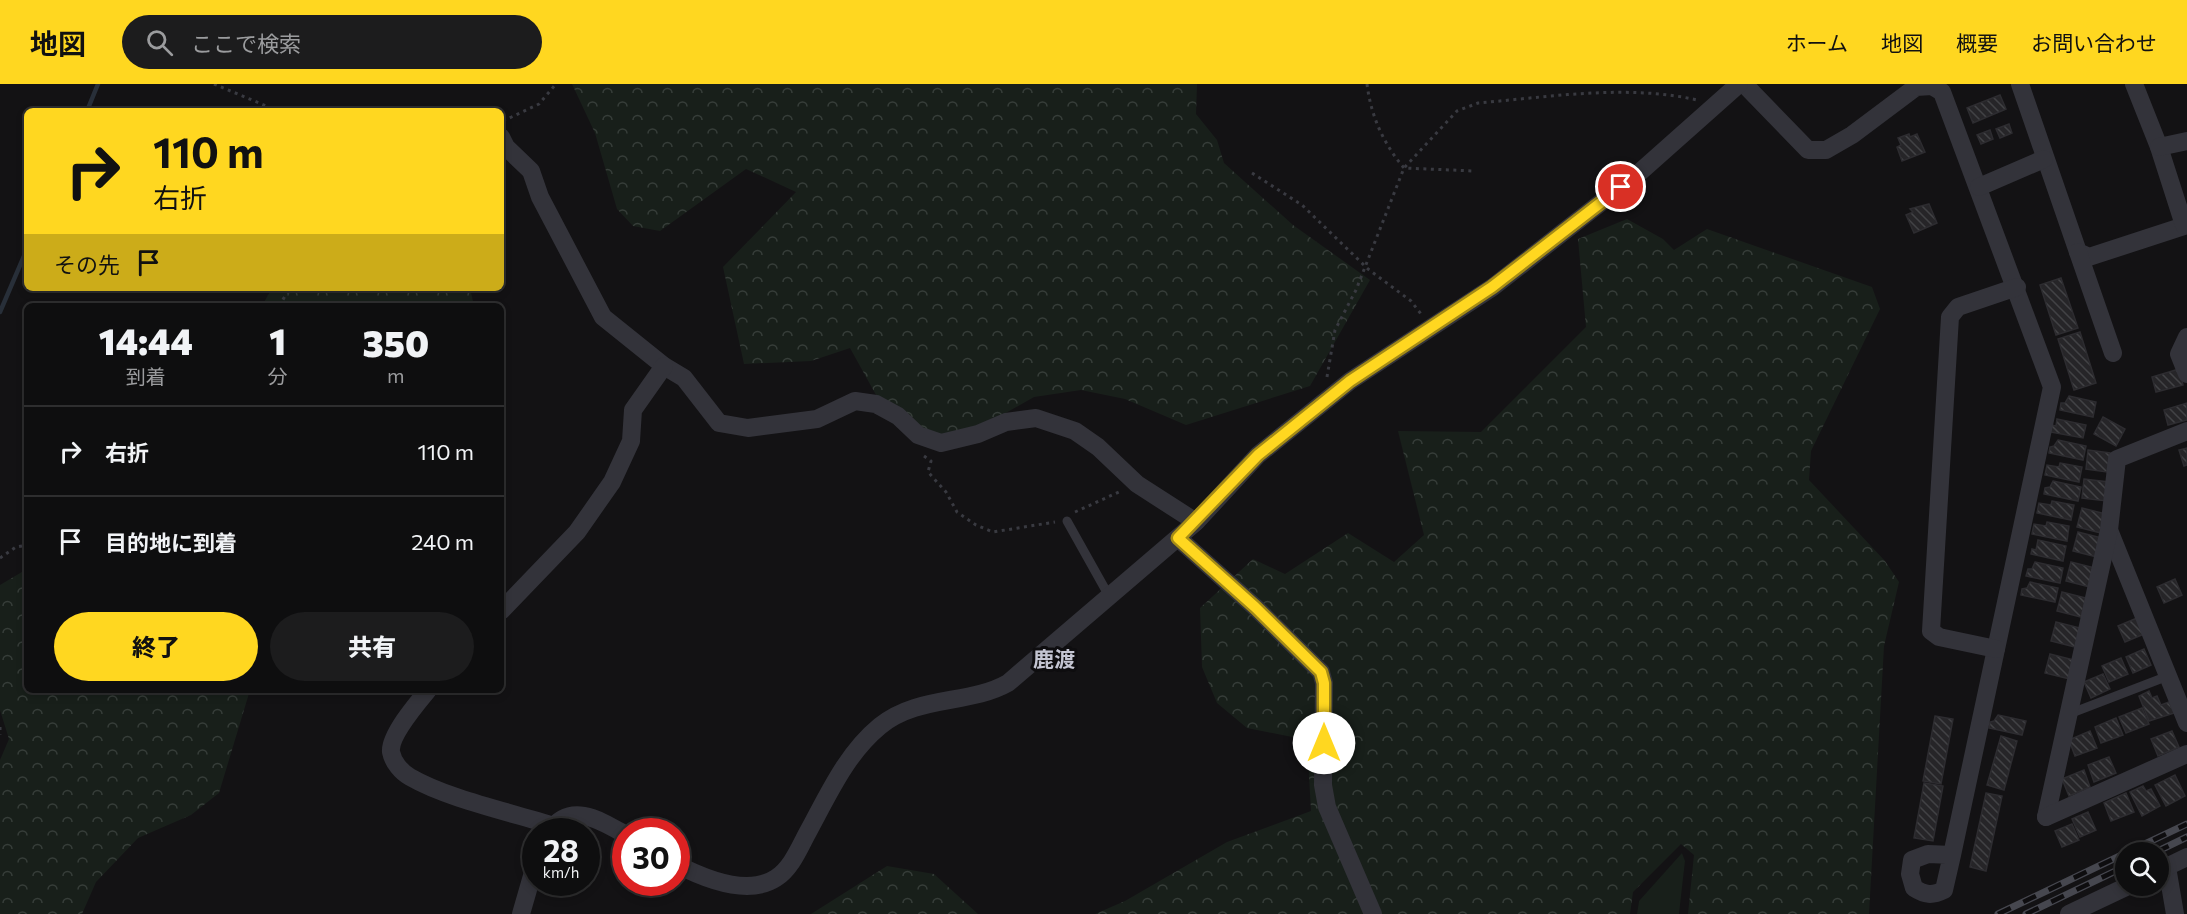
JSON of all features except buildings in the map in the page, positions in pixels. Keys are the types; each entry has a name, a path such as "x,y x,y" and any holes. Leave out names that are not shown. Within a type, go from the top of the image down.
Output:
{"street":[{"path":"690,872 698,876 740,886 760,884 775,879 789,865 841,770 881,725 930,702 996,690 1008,683 1196,522 1258,455 1350,381 1492,287 1630,180 1739,84"},
{"path":"1744,84 1808,150 1826,150 1852,135 1916,87 1932,86 1942,92 2017,287 2052,387 1952,855"},
{"path":"2020,84 2044,159 2114,353"},
{"path":"2078,252 2089,257 2186,225 2134,84"},
{"path":"2159,147 2187,141"},
{"path":"504,143 531,171 540,197 603,317 664,366 684,378 719,423 748,429 817,419 855,401 876,404 898,416 918,435 941,443 978,434 1006,422 1036,418 1075,431 1098,447 1137,484 1196,522"},
{"path":"1979,187 2044,159"},
{"path":"1996,649 1940,637 1931,631 1950,318 1958,307 2017,287"},
{"path":"2187,337 2179,354 2187,374"},
{"path":"504,608 577,532 612,482 631,441 633,410 664,366"},
{"path":"2187,431 2117,459 2109,530 2046,817 2187,754"},
{"path":"2109,530 2187,723"},
{"path":"1178,538 1255,607 1321,672 1324,683 1323,785 1328,807 1373,914"},
{"path":"426,693 394,738 391,750 395,764 408,777 522,818"},
{"path":"564,818 576,815 592,818"},
{"path":"2169,866 2187,857"},
{"path":"2169,892 2175,914"},
{"path":"2069,914 2092,909 2115,894"},
{"path":"521,914 526,896"}],"lane":[{"path":"1067,520 1109,596"},
{"path":"2068,715 2168,676"}],"path":[{"path":"214,84 271,108"},
{"path":"504,120 538,104 556,84"},
{"path":"1367,84 1374,121 1392,154 1404,168 1474,171"},
{"path":"1323,403 1335,330 1356,290 1404,168 1457,111 1478,103 1615,91 1681,96 1713,105"},
{"path":"1252,173 1302,205 1368,269 1411,301 1424,319 1427,329"},
{"path":"920,453 931,461 928,472 946,492 957,512 976,525 993,531 1067,520 1069,516 1084,506 1137,484"},
{"path":"0,558 16,547 24,546"},
{"path":"0,727 0,735"}],"green space":[{"path":"572,84 1197,84 1196,114 1217,140 1224,163 1293,225 1370,280 1310,386 1186,425 1125,399 1081,390 1034,397 974,431 920,445 891,422 850,348 811,361 744,364 723,267 796,192 746,169 660,231 633,226 617,209 595,133"},
{"path":"1627,219 1663,239 1674,250 1707,229 1872,287 1880,309 1811,451 1809,480 1885,561 1899,582 1884,646 1869,914 1688,914 1694,855 1681,844 1633,892 1630,914 1095,914 1125,901 1227,842 1311,811 1307,740 1247,728 1217,703 1202,667 1200,608 1253,559 1285,574 1348,533 1394,562 1424,535 1398,431 1481,432 1586,327 1578,239"},
{"path":"270,291 471,291 473,303 264,303"},
{"path":"24,571 24,693 249,693 219,793 191,815 138,838 96,882 82,914 0,914 0,760 9,739 0,710 0,585"},
{"path":"1682,853 1685,861 1679,914 1637,914 1639,901"},
{"path":"887,866 934,874 978,914 811,914"}],"waterway":[{"path":"88,108 98,84"},
{"path":"0,312 24,256"}],"railway":[{"path":"2149,842 2187,824"},
{"path":"2169,846 2187,837"},
{"path":"1998,914 2115,858"},
{"path":"2026,914 2115,871"}],"district":[{"name":"鹿渡","path":"1054,658"}],"route":[{"path":"1324,743 1324,683 1321,672 1255,607 1178,538 1196,522 1258,455 1350,381 1492,287 1621,187"}]}
